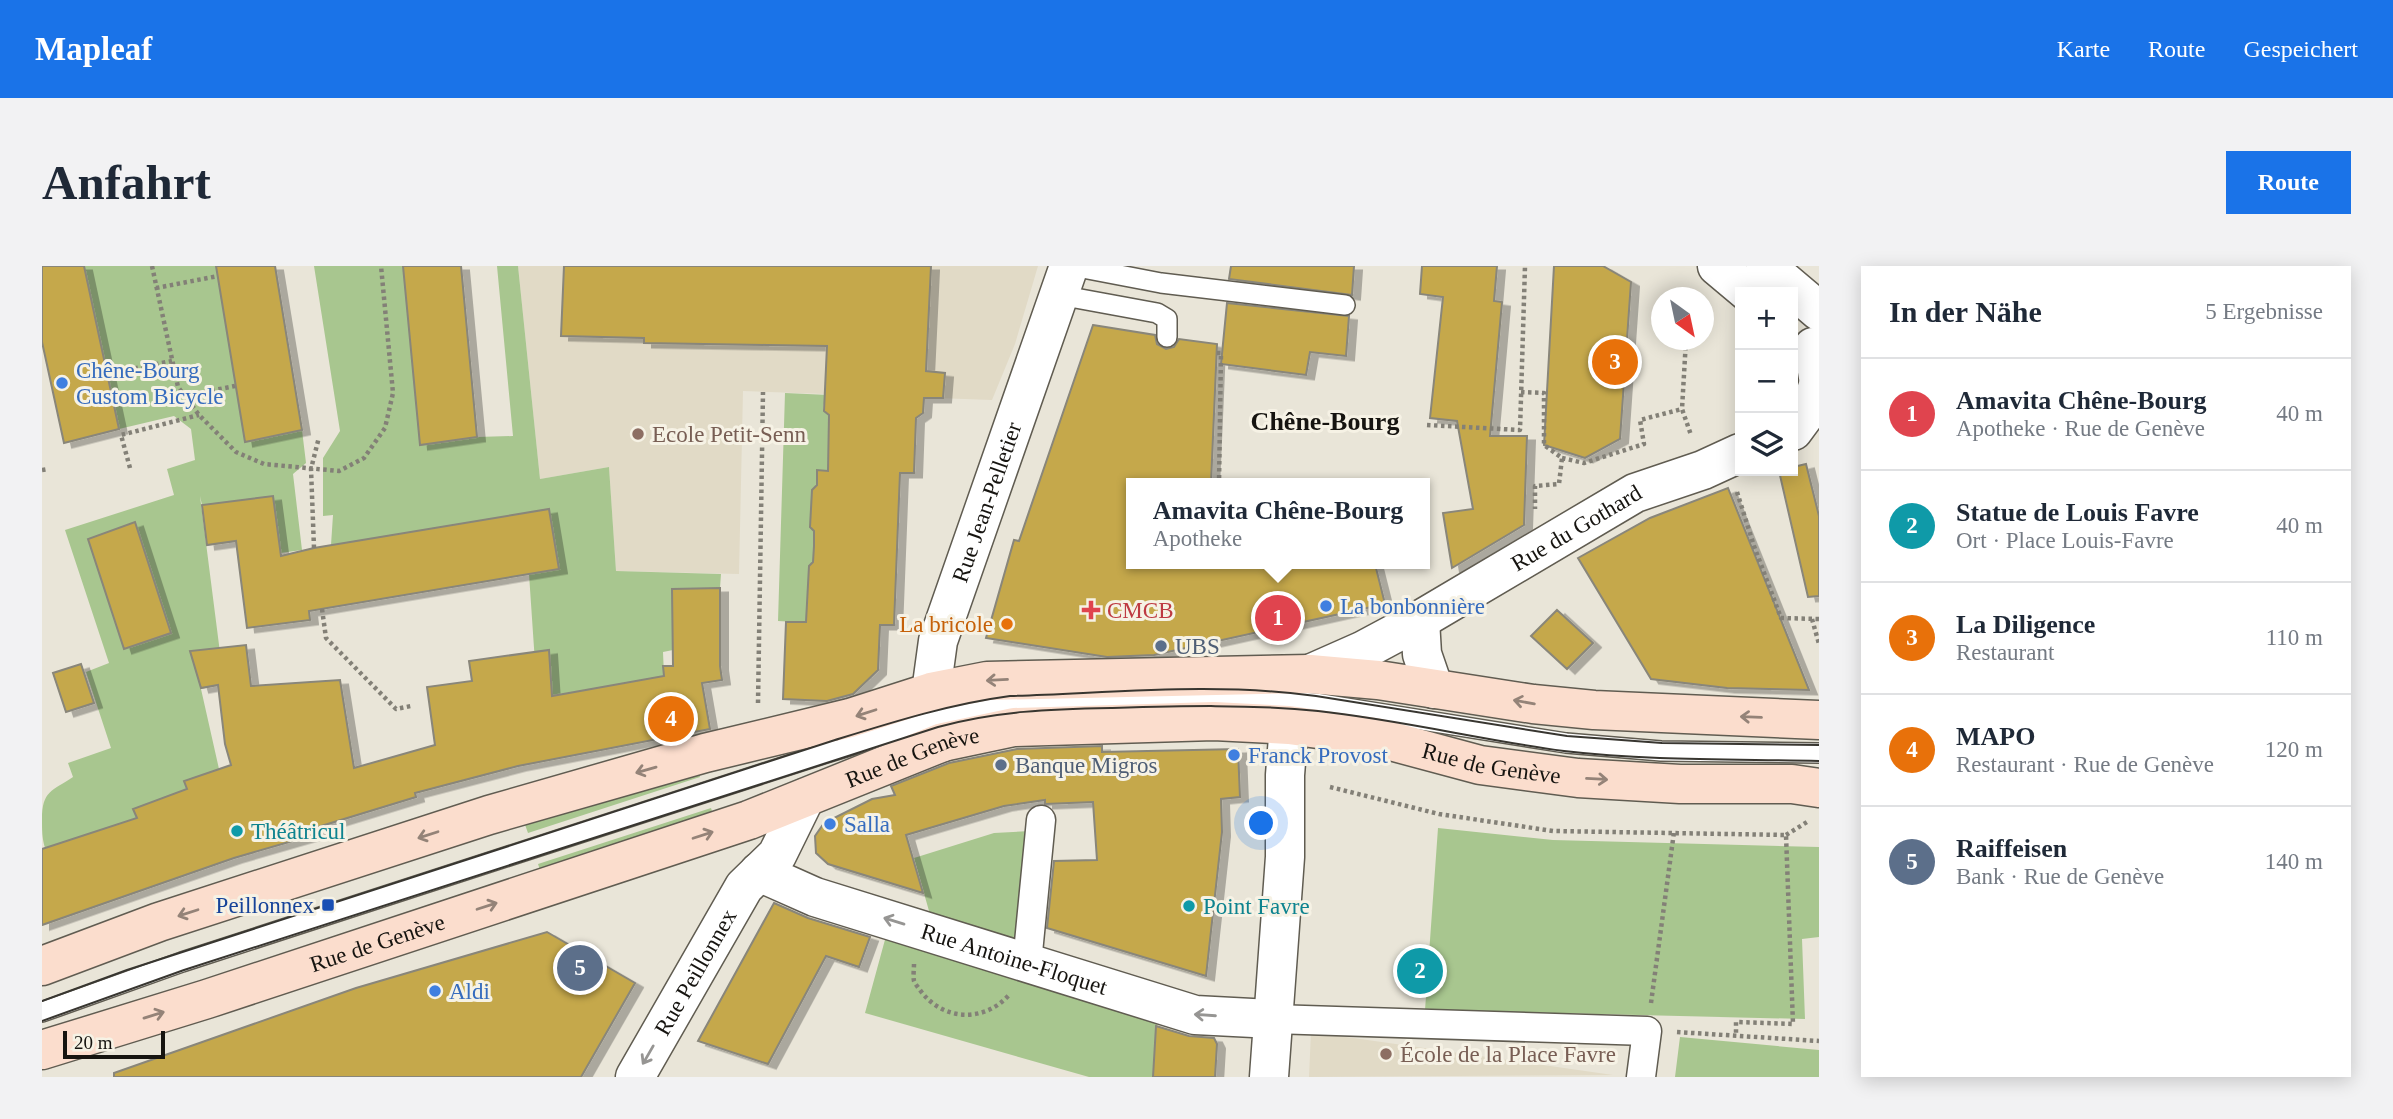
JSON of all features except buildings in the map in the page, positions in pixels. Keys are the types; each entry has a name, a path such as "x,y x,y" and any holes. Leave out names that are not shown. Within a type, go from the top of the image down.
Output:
{"main road":[{"name":"Rue de Genève","path":"42,1050 233,990 748,820 804,799 884,763 936,717 987,681 1034,678 1300,700 1376,737 1480,765 1578,778 1680,784 1792,784 1819,788"},
{"name":"Rue de Genève","path":"42,966 159,922 489,815 705,753 850,718 936,717 1014,727 1214,721 1300,700 1434,689 1594,710 1819,720"}],"street":[{"path":"1717,266 1742,287"},
{"path":"1766,266 1814,351 1810,408 1798,425"},
{"name":"Rue Jean-Pelletier","path":"936,717 938,641 1067,276"},
{"path":"1798,431 1819,428"},
{"name":"Rue du Gothard","path":"1300,700 1363,651 1634,493 1703,470 1735,468"},
{"path":"1420,620 1422,654 1434,689"},
{"path":"1269,1077 1285,858 1285,775 1300,700"},
{"name":"Rue Peillonnex","path":"635,1077 744,887 777,855 804,799"},
{"path":"1027,962 1041,820"},
{"name":"Rue Antoine-Floquet","path":"760,872 815,897 1195,1014 1273,1019"},
{"path":"1273,1019 1647,1031 1641,1077"}],"lane":[{"path":"1067,276 1161,283 1345,305"},
{"path":"1067,276 1167,319 1167,337"},
{"path":"1300,700 1580,745 1661,751 1819,753"},
{"path":"42,1012 182,962 936,717"}],"path":[{"path":"152,266 178,387 199,415 236,452 264,464 339,471 364,458 384,428 393,393 381,266"},
{"path":"1427,425 1520,430 1525,266"},
{"path":"156,288 218,276"},
{"path":"1685,350 1682,409 1695,447"},
{"path":"1217,353 1221,353 1219,478"},
{"path":"107,374 172,361"},
{"path":"184,396 235,386"},
{"path":"758,711 764,392"},
{"path":"1521,392 1544,393 1544,445 1562,458 1584,463 1644,444 1640,420 1682,409"},
{"path":"130,468 121,435 199,415"},
{"path":"314,548 311,469 319,437"},
{"path":"1534,517 1535,486 1559,484 1562,458"},
{"path":"1739,476 1754,546 1781,618 1819,619"},
{"path":"322,609 326,638 396,709 411,706"},
{"path":"1812,619 1819,644"},
{"path":"1330,787 1439,814 1553,831 1786,835 1793,1024 1736,1022 1736,1036"},
{"path":"1655,975 1674,832"},
{"path":"919,929 914,958 914,981 927,1000 962,1016 984,1013 1002,1003 1015,989 1027,962"},
{"path":"1647,1031 1819,1041"}],"shaded area":[{"name":"Ecole Petit-Senn","path":"518,266 1038,266 1015,344 992,400 743,391 739,574 616,571 609,467 540,479"},
{"name":"École de la Place Favre","path":"1311,1032 1613,1075 1309,1077"}],"green space":[{"path":"84,266 216,266 245,442 302,430 306,463 293,474 302,550 239,559 277,526 273,496 202,505 200,496 224,684 201,689 219,769 184,781 190,797 151,802 134,809 142,832 45,848 42,810 46,797 73,777 68,763 111,748 86,672 109,663 65,530 174,495 167,469 195,460 191,429 174,416 119,429"},
{"path":"314,266 403,266 420,444 513,436 497,266 518,266 540,479 609,467 616,571 721,574 720,588 673,589 673,650 663,652 664,676 555,695 538,707 529,574 559,568 549,510 331,545 333,515 323,516 323,458 340,431"},
{"path":"785,393 829,395 823,410 829,415 828,451 833,456 832,471 817,471 817,485 812,490 810,527 815,532 812,623 778,621"},
{"path":"697,766 700,777 528,833 523,819"},
{"path":"711,808 715,821 543,879 538,864"},
{"path":"1438,828 1553,840 1819,847 1819,937 1802,939 1805,1019 1425,1010"},
{"path":"1050,830 1030,978 1158,1016 1153,1077 1089,1077 865,1013 886,936 931,918 914,858 994,833"},
{"path":"1680,1037 1819,1050 1819,1077 1675,1077"}],"tram line":[{"path":"42,1001 127,970 835,740 900,720 988,699 1201,689 1278,692 1567,736 1662,743 1819,745"},
{"path":"42,1021 184,970 938,727 1002,714 1089,708 1266,707 1349,715 1564,751 1660,758 1819,761"}],"place":[{"name":"La Diligence","path":"1615,362"},
{"name":"Chêne-Bourg Custom Bicycle","path":"62,383"},
{"name":"Ecole Petit-Senn","path":"638,434"},
{"name":"La bonbonnière","path":"1326,606"},
{"name":"CMCB","path":"1091,610"},
{"name":"Amavita Chêne-Bourg","path":"1278,618"},
{"name":"La bricole","path":"1007,624"},
{"name":"UBS","path":"1161,646"},
{"name":"MAPO","path":"671,719"},
{"name":"Franck Provost","path":"1234,755"},
{"name":"Banque Migros","path":"1001,765"},
{"name":"Salla","path":"830,824"},
{"name":"Théâtricul","path":"237,831"},
{"name":"Peillonnex","path":"328,905"},
{"name":"Point Favre","path":"1189,906"},
{"name":"Raiffeisen","path":"580,968"},
{"name":"Statue de Louis Favre","path":"1420,971"},
{"name":"Aldi","path":"435,991"},
{"name":"École de la Place Favre","path":"1386,1054"}],"district":[{"name":"Chêne-Bourg","path":"1325,421"}]}
